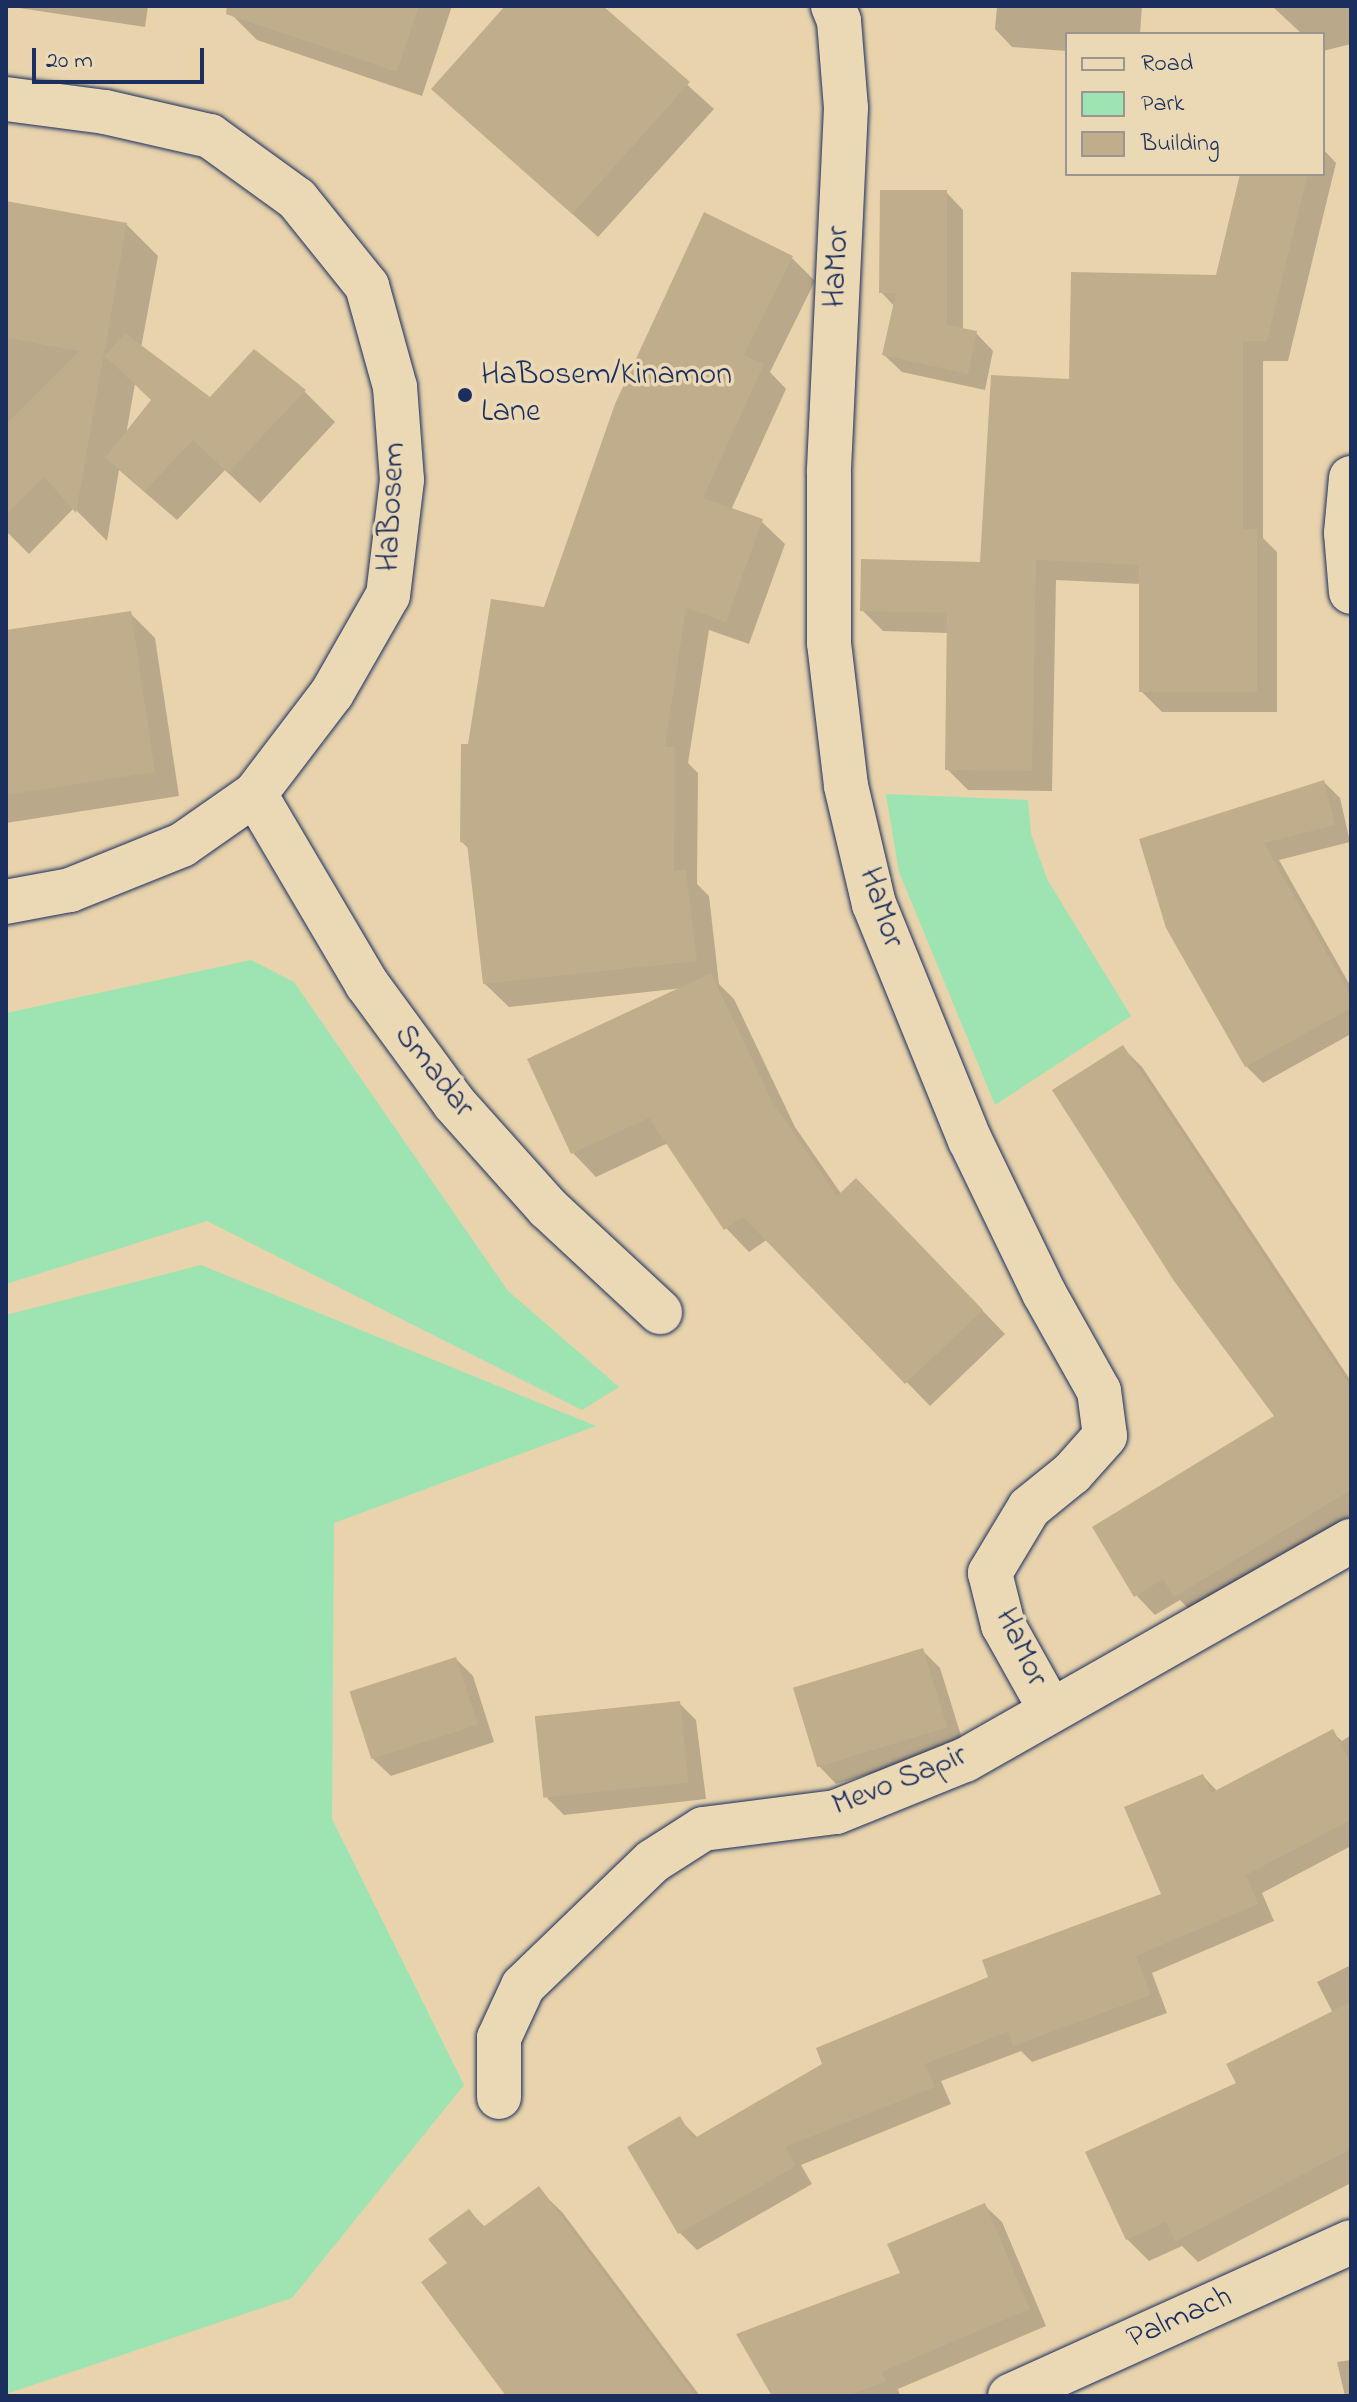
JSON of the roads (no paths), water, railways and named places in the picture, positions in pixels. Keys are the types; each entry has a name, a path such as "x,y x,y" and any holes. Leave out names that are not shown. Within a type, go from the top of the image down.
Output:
{"street":[{"name":"HaMor","path":"833,6 839,21 846,108 829,473 829,643 846,786 874,904 970,1140 1044,1293 1099,1391 1105,1436 1029,1508 990,1573 1003,1625 1051,1711"},
{"name":"HaBosem","path":"6,99 105,112 210,136 297,199 367,286 395,387 401,465 388,595 332,693 255,794 182,845 70,890 6,902"},
{"path":"1351,478 1346,533 1351,592"},
{"name":"Smadar","path":"255,794 367,984 454,1103 548,1208 660,1312"},
{"name":"Mevo Sapir","path":"499,2097 499,2038 523,1986 653,1861 703,1829 836,1812 965,1760 1351,1541"},
{"name":"Palmach","path":"1010,2396 1351,2242"}],"place":[{"name":"HaBosem/Kinamon Lane","path":"465,395"}]}
